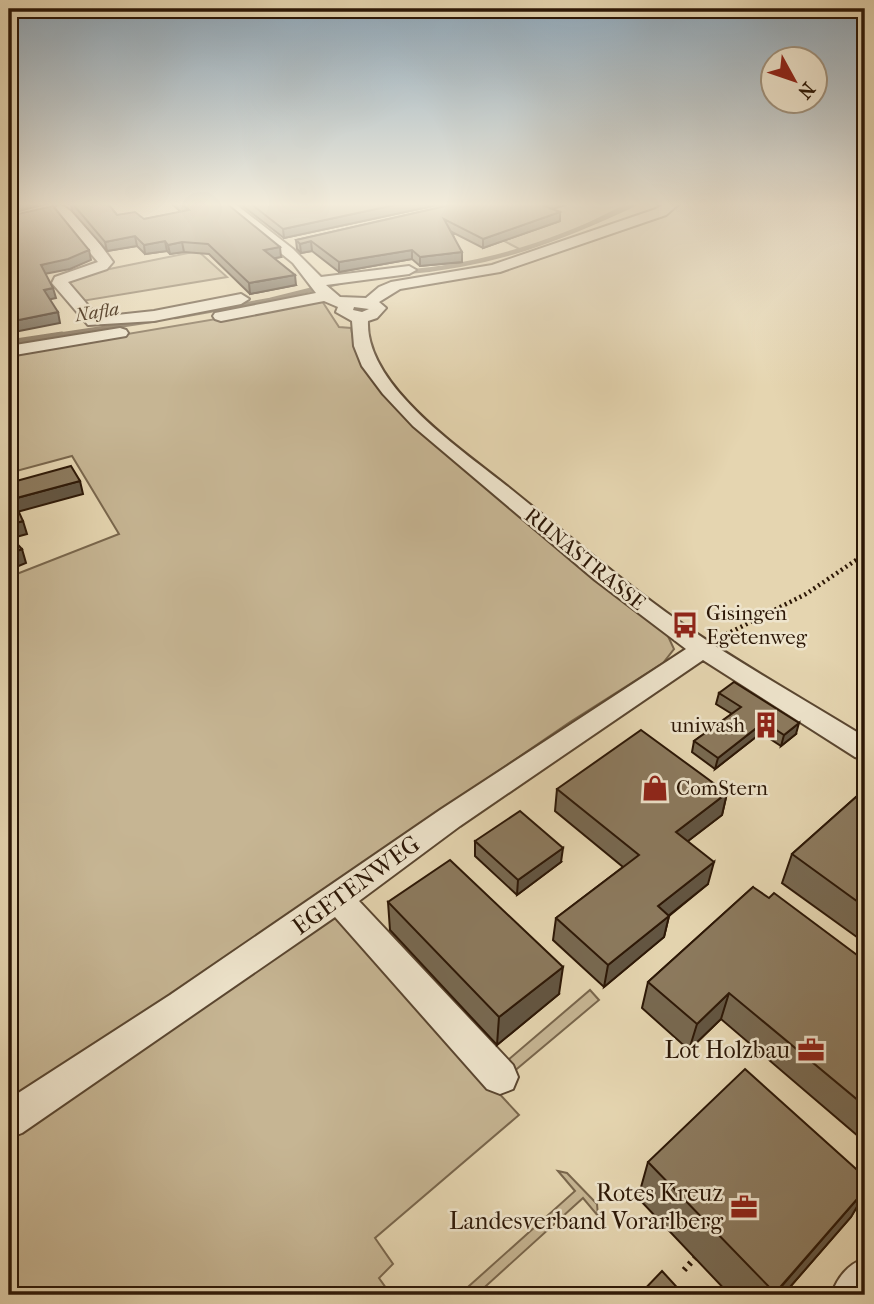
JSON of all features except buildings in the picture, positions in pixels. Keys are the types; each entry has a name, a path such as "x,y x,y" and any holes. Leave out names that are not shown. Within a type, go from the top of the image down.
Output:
{"street":[{"path":"105,264 61,280 60,283 94,322 154,316 241,299"},
{"path":"300,264 322,288 359,308 396,285 510,264"},
{"path":"9,351 179,324 322,288 452,265"},
{"name":"RUNASTRASSE","path":"359,308 363,349 373,370 413,416 438,439 619,588 703,649 865,750"},
{"name":"EGETENWEG","path":"9,1120 182,1006 450,818 703,649"},
{"path":"338,899 500,1077"},
{"path":"851,1295 865,1278"}],"path":[{"path":"730,632 806,594 865,554"},
{"path":"684,1270 695,1258"}],"shaded area":[{"path":"135,264 212,264 227,277 82,301 69,283 80,275"},
{"path":"322,301 339,327 351,328 355,350 367,372 412,423 544,537 667,634 674,649 663,663 570,722 431,817 178,998 9,1106 9,577 119,534 72,456 9,473 9,354"},
{"path":"335,916 519,1115 375,1238 393,1264 379,1278 391,1295 9,1295 9,1133 193,1015"},
{"path":"590,990 599,1000 512,1073 508,1060"},
{"path":"558,1171 567,1173 597,1204 598,1216 583,1198 476,1295 459,1295 575,1191"}],"waterway":[{"name":"Nafla","path":"406,272 463,264"},
{"name":"Nafla","path":"175,317 270,300 342,282"},
{"name":"Nafla","path":"51,336 157,320"},
{"name":"Nafla","path":"9,342 62,334"}],"place":[{"name":"Gisingen Egetenweg","path":"685,625"},
{"name":"uniwash","path":"766,725"},
{"name":"ComStern","path":"655,788"},
{"name":"Lot Holzbau","path":"811,1050"},
{"name":"Rotes Kreuz Landesverband Vorarlberg","path":"744,1207"}]}
